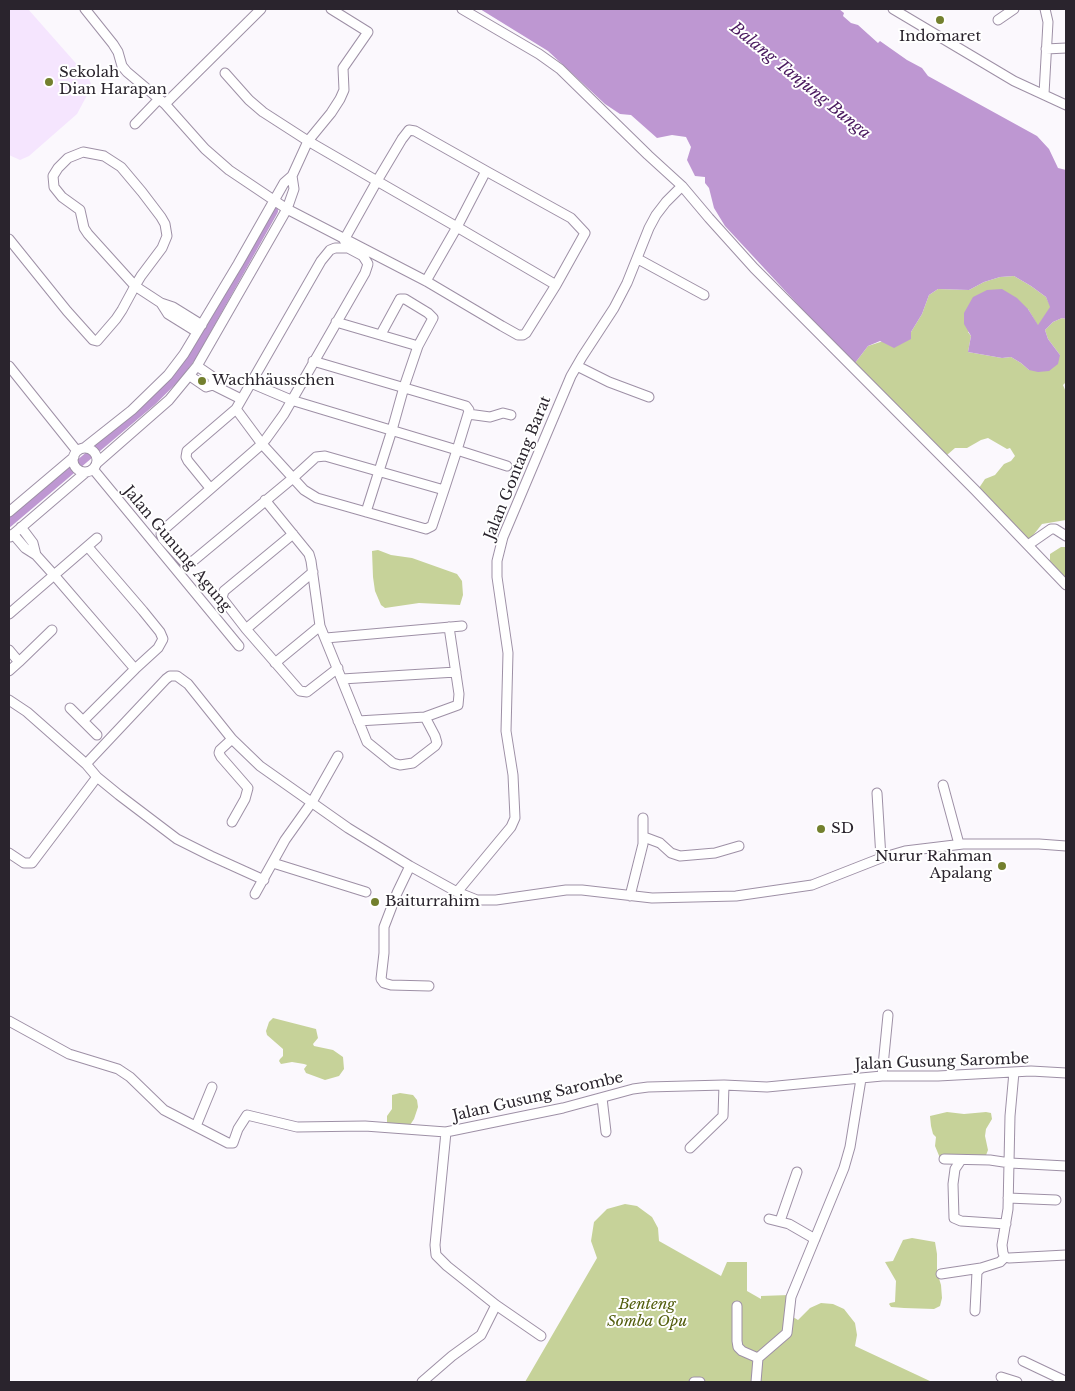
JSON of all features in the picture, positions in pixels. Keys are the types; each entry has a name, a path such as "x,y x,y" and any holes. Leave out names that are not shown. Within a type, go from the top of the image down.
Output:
{"street":[{"path":"85,9 116,48 122,66 162,101 212,157 287,208 344,240 426,281 521,336 526,333 556,285 584,237 584,230 571,218 412,130 407,131 402,139 344,240"},
{"path":"135,124 261,9"},
{"path":"9,512 132,410 152,391 184,354 276,200 284,183 292,176 308,141 340,99 344,90 344,68 368,32 331,9"},
{"path":"462,9 539,54 560,69 682,186 708,218 748,261 1066,585"},
{"path":"893,9 1014,81 1066,105"},
{"path":"998,20 1004,11 1014,9"},
{"path":"1044,94 1048,22 1045,9"},
{"path":"1046,49 1066,48"},
{"path":"225,73 249,100 263,112 308,141 556,285"},
{"path":"9,239 67,311 96,341 116,319 135,286 162,248 167,231 161,217 126,171 117,164 96,154 77,153 63,162 54,176 54,187 57,192 80,210 82,223 88,234 135,286 161,303 168,314 199,328"},
{"path":"426,281 486,171"},
{"path":"135,668 36,555 11,536 169,400 190,376 287,208 294,189 292,176"},
{"name":"Jalan Gontang Barat","path":"457,892 511,827 515,818 513,774 506,731 508,653 498,584 497,561 503,537 576,366 614,308 638,259 656,214 682,186"},
{"path":"210,488 188,461 186,457 187,451 236,409 321,261 330,250 342,247 354,250 363,256 367,260 368,268 284,414 262,444 162,531 163,539 184,562 193,561 311,461 320,456 379,470 444,490"},
{"path":"638,259 704,295"},
{"path":"366,512 418,346 433,318 405,299 400,299 381,334"},
{"path":"336,322 418,346"},
{"path":"236,409 262,444 310,495 429,529 434,522 469,410 466,406 313,361"},
{"path":"9,366 79,453"},
{"path":"197,366 213,377 213,385"},
{"path":"576,366 609,382 649,397"},
{"path":"190,376 206,387 213,385 241,399"},
{"path":"252,383 291,400 507,466"},
{"path":"468,414 490,416 504,413 511,415"},
{"path":"79,453 94,452 91,467"},
{"path":"79,453 76,468 91,467"},
{"name":"Jalan Gunung Agung","path":"91,467 239,646"},
{"path":"265,500 309,554 320,626 364,736 371,746 393,763 400,765 413,763 437,743 425,717"},
{"path":"21,527 33,544 36,555"},
{"path":"1028,545 1051,528 1055,528 1066,536"},
{"path":"292,534 222,594 224,602 300,691 310,690 338,668"},
{"path":"9,614 97,538"},
{"path":"83,721 135,668 158,648 163,639 160,632 88,547"},
{"path":"246,629 313,572"},
{"path":"275,662 320,626"},
{"path":"326,638 462,626"},
{"path":"358,721 425,717 458,705 459,694 449,627"},
{"path":"9,671 52,630"},
{"path":"9,650 19,662"},
{"path":"342,679 456,672"},
{"path":"86,764 170,676 177,676 184,680 232,739 260,766 348,828 410,866 457,892 477,900 566,890 652,898 736,896 795,888 827,880 881,858 905,851 959,844 1066,846"},
{"path":"9,700 27,712 86,764 97,777 176,839 264,880"},
{"path":"70,708 96,736"},
{"path":"232,739 219,753 248,788 245,799 232,822"},
{"path":"255,894 338,756"},
{"path":"9,852 24,863 32,863 97,777"},
{"path":"943,785 959,844"},
{"path":"877,793 881,858"},
{"path":"630,896 644,838 643,818"},
{"path":"644,838 660,843 671,853 680,856 715,853 739,846"},
{"path":"273,863 366,892"},
{"path":"410,866 397,892 384,927 381,980 391,985 429,986"},
{"path":"882,1076 888,1015"},
{"name":"Jalan Gusung Sarombe","path":"9,1021 69,1054 118,1069 130,1077 164,1110 228,1143 233,1142 238,1129 247,1115 297,1127 365,1126 446,1132 648,1087 767,1087 882,1076 938,1076 1031,1071 1066,1073"},
{"path":"1005,1257 1002,1245 1008,1198 1010,1116 1014,1072"},
{"path":"756,1382 758,1358 787,1333 791,1297 848,1155 861,1079"},
{"path":"690,1148 723,1116 724,1086"},
{"path":"196,1126 212,1087"},
{"path":"602,1098 606,1132"},
{"path":"446,1132 435,1245 436,1255 496,1305 542,1336"},
{"path":"944,1160 990,1160 1066,1166"},
{"path":"961,1160 955,1167 953,1184 956,1220 1006,1224"},
{"path":"780,1221 797,1172"},
{"path":"1008,1198 1056,1200"},
{"path":"769,1219 780,1221 799,1229 815,1239"},
{"path":"941,1274 981,1268 996,1264 1005,1257 1066,1255"},
{"path":"975,1312 976,1276 981,1268"},
{"path":"422,1382 452,1356 482,1335 496,1305"},
{"path":"737,1306 738,1347 742,1351 758,1358"},
{"path":"1023,1361 1064,1379"},
{"path":"1002,1377 1017,1382"},
{"path":"694,1382 700,1382"}],"shaded area":[{"name":"Sekolah Dian Harapan","path":"9,9 28,9 88,77 92,86 77,114 29,156 20,160 9,155"}],"green space":[{"path":"1014,276 1046,297 1051,307 1038,326 1028,309 968,332 971,336 968,352 1002,358 1011,357 1029,370 1060,355 1048,339 1045,330 1053,322 1062,318 1066,319 1066,382 1063,385 1066,392 1066,520 1042,524 1027,541 979,488 985,479 995,475 1004,464 1011,461 1015,456 1010,448 1007,449 988,438 967,448 955,448 947,455 941,456 855,363 868,346 911,332 922,314 929,295 938,289 969,290 984,282 1000,277"},
{"path":"1061,547 1066,547 1066,584 1046,559 1050,560 1050,554"},
{"path":"378,550 391,555 412,558 457,574 462,581 463,595 460,605 419,603 385,608 381,605 375,591 373,577 372,551"},
{"path":"273,1018 316,1029 318,1038 313,1044 314,1046 333,1050 343,1057 344,1069 339,1076 325,1080 306,1073 304,1069 307,1065 292,1062 281,1064 279,1061 283,1056 283,1049 267,1035 266,1031 269,1022"},
{"path":"400,1093 413,1095 417,1100 418,1107 414,1119 410,1125 405,1126 387,1124 387,1116 392,1109 392,1095"},
{"path":"947,1112 964,1114 991,1113 992,1119 986,1129 985,1136 988,1150 985,1158 944,1162 940,1158 935,1146 936,1137 933,1134 930,1116"},
{"name":"Benteng Somba Opu","path":"625,1204 637,1206 652,1217 658,1228 659,1241 721,1276 727,1262 747,1262 747,1291 761,1299 761,1296 789,1295 788,1314 798,1320 810,1308 821,1303 833,1304 844,1309 855,1323 857,1335 855,1346 932,1382 525,1382 597,1258 591,1241 594,1222 607,1209"},
{"path":"912,1238 935,1242 937,1272 942,1298 940,1306 934,1309 891,1307 889,1304 895,1302 896,1281 885,1262 893,1261 903,1240"}],"water":[{"name":"Balang Tanjung Bunga","path":"480,9 839,9 844,13 843,16 851,23 858,25 878,43 880,41 922,68 928,76 1037,136 1049,149 1058,168 1066,170 1066,319 1062,318 1053,322 1045,330 1048,339 1060,355 1058,364 1049,371 1038,372 1029,370 1011,357 1002,358 968,352 971,336 964,324 964,313 973,297 987,290 1002,289 1017,298 1028,309 1038,325 1050,307 1046,297 1014,276 1000,277 984,282 969,290 938,289 929,295 922,314 911,332 911,339 894,348 880,341 868,346 855,363 725,226 714,208 709,188 705,183 705,177 695,176 687,160 691,147 686,137 672,135 657,138 631,115 620,114 605,104 548,51"}],"waterway":[{"path":"9,523 153,401 176,378 192,357 274,211"}],"place":[{"name":"Indomaret","path":"940,20"},
{"name":"Sekolah Dian Harapan","path":"49,82"},
{"name":"Wachhäusschen","path":"202,381"},
{"name":"SD","path":"821,829"},
{"name":"Nurur Rahman Apalang","path":"1002,866"},
{"name":"Baiturrahim","path":"375,902"}]}
